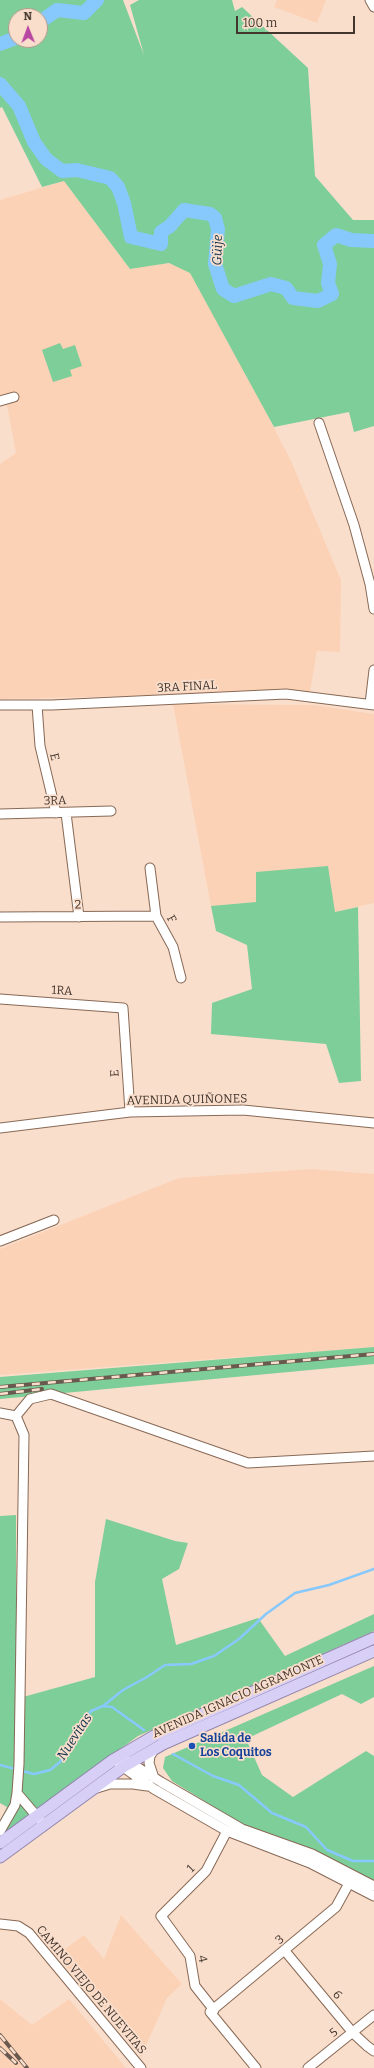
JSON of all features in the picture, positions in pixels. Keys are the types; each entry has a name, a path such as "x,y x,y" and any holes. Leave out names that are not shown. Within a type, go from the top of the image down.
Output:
{"main road":[{"name":"AVENIDA IGNACIO AGRAMONTE","path":"0,1843 117,1758 189,1719 374,1638"},
{"name":"AVENIDA IGNACIO AGRAMONTE","path":"0,1857 89,1791 155,1748 374,1651"}],"street":[{"path":"370,0 374,7"},
{"path":"0,401 14,397"},
{"path":"319,423 354,525 370,584 374,609"},
{"path":"372,704 374,670"},
{"name":"3RA FINAL","path":"0,705 37,705 286,694 372,704"},
{"name":"E","path":"37,705 40,746 56,813"},
{"name":"3RA","path":"0,814 111,811"},
{"path":"66,813 79,917"},
{"name":"F","path":"150,868 156,916 173,947 181,978"},
{"name":"2","path":"0,918 156,916"},
{"name":"1RA","path":"0,999 123,1008"},
{"name":"E","path":"123,1008 130,1112"},
{"name":"AVENIDA QUIÑONES","path":"0,1128 130,1112 243,1110 374,1123"},
{"path":"0,1241 54,1220"},
{"path":"16,1416 30,1400 50,1394 248,1463 374,1456"},
{"path":"0,1413 16,1416"},
{"path":"0,1831 15,1805 19,1764 24,1435 16,1416"},
{"path":"154,1778 149,1763 150,1756 155,1748"},
{"path":"117,1758 154,1788 227,1831 374,1886"},
{"path":"127,1765 154,1778 242,1829 312,1854 352,1879 374,1896"},
{"path":"89,1791 110,1784 133,1784 154,1788"},
{"path":"17,1793 43,1825"},
{"name":"1","path":"160,1916 206,1871 227,1831"},
{"name":"3","path":"212,2011 336,1907 352,1879"},
{"name":"4","path":"160,1916 190,1956 195,1986 212,2011 256,2068"},
{"name":"CAMINO VIEJO DE NUEVITAS","path":"0,1924 18,1926 29,1933 141,2068"},
{"name":"6","path":"285,1951 353,2033 366,2046 374,2051"},
{"name":"5","path":"308,2068 374,2015"}],"shaded area":[{"path":"277,0 326,0 317,23 274,7"},
{"path":"64,181 130,269 169,263 190,273 251,383 291,461 341,580 340,652 317,651 310,692 0,699 0,464 16,453 6,400 0,401 0,200"},
{"path":"173,704 314,705 374,714 374,903 335,912 328,866 256,873 256,902 211,906"},
{"path":"312,1169 374,1174 374,1347 0,1375 0,1249 179,1178"},
{"path":"121,1915 182,1984 167,1998 141,2057 57,1955 84,1935 104,1959"},
{"path":"0,1999 32,2025 69,1999 126,2068 0,2068"}],"green space":[{"path":"0,0 123,0 144,55 130,5 139,0 232,0 235,11 242,7 308,68 315,176 353,220 374,220 374,426 354,432 349,412 274,427 190,273 169,263 130,269 64,181 42,187 2,107 0,108"},
{"path":"60,343 63,349 75,345 82,366 70,370 72,376 53,382 42,350"},
{"path":"328,866 335,912 358,907 361,1081 339,1083 326,1044 211,1034 212,1003 252,989 247,945 216,931 211,906 256,902 256,872"},
{"path":"374,1347 374,1364 0,1399 0,1377"},
{"path":"16,1515 16,1699 95,1677 95,1582 106,1519 175,1541 188,1543 179,1569 162,1579 176,1645 258,1618 285,1656 374,1614 374,1631 138,1736 0,1837 0,1821 7,1807 0,1803 0,1516"},
{"path":"374,1666 374,1697 361,1704 342,1694 246,1739 262,1775 293,1797 366,1751 374,1756 374,1882 320,1854 240,1823 172,1781 163,1768 165,1757"}],"waterway":[{"path":"48,16 57,10 84,13 97,0"},
{"path":"0,44 8,41"},
{"name":"Güije","path":"0,84 19,106 34,142 46,159 62,171 77,170 110,178 118,187 124,203 131,237 161,244 161,232 170,226 184,210 210,214 215,218 218,229 215,264 223,289 234,296 271,284 286,288 293,298 318,301 332,294 328,283 330,264 324,245 336,235 351,240 374,241"},
{"path":"103,1706 123,1690 165,1665 191,1664 214,1656 239,1639 266,1614 295,1593 329,1585 374,1569"},
{"name":"Nuevitas","path":"0,1765 34,1774 50,1770 60,1762 75,1733 91,1711 103,1706 112,1707 144,1730"},
{"name":"Nuevitas","path":"173,1754 213,1776 239,1785 272,1813 306,1827 327,1850 353,1861 374,1861"}],"railway":[{"path":"0,1387 374,1354"},
{"path":"0,1394 42,1389"},
{"path":"0,2035 27,2068"},
{"path":"0,2048 16,2063"}],"place":[{"name":"Salida de Los Coquitos","path":"192,1746"}]}
